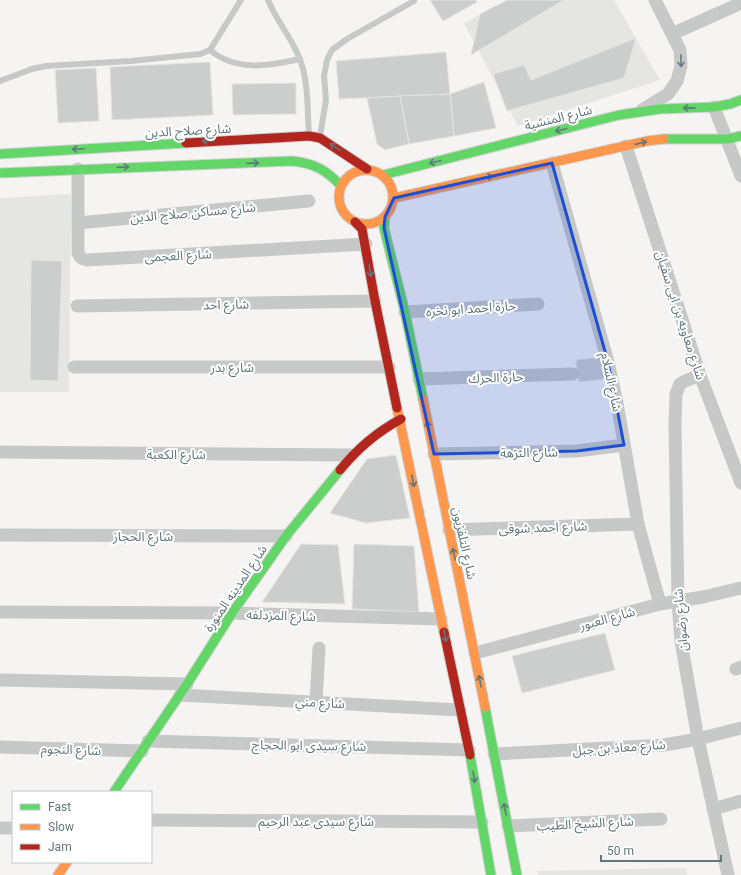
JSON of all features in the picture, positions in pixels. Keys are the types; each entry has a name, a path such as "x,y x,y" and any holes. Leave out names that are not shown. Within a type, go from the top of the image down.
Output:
{"main road":[{"name":"شارع المنشية","path":"383,175 639,111 714,107 741,100"},
{"name":"شارع صلاح الدين","path":"0,154 309,136 320,138 367,169"},
{"path":"394,198 647,141 669,138 727,139 741,136"},
{"path":"0,173 292,160 307,161 322,168 334,177 341,186"},
{"path":"355,222 365,224 376,222 385,217 391,208 394,198 393,189 389,181 376,171 367,169 358,170 352,173 347,177 341,186 339,196 341,207 346,216 362,229 366,244 375,301 401,419 469,750 491,875"},
{"name":"شارع التلفزيون","path":"385,217 384,228 405,312 475,653 517,875"},
{"name":"شارع المدينه المنورة","path":"115,791 232,613 286,536 363,443 376,433 401,419"},
{"path":"58,875 66,863"}],"street":[{"path":"639,111 668,94 677,81 681,66 680,50 655,0"},
{"path":"672,34 741,3"},
{"path":"714,107 741,176"},
{"name":"شارع معاويه بن ابى سفيان","path":"626,146 700,375 741,483"},
{"name":"شارع السلام","path":"552,163 608,362 617,403 638,524 660,604"},
{"name":"شارع العجمى","path":"78,169 78,253 80,257 87,260 366,244"},
{"name":"شارع مساكن صلاح الدين","path":"78,223 309,201"},
{"name":"شارع احد","path":"77,306 375,301"},
{"name":"حارة احمد ابو نخره","path":"405,312 538,304"},
{"name":"شارع بدر","path":"74,367 390,367"},
{"name":"حارة الحرك","path":"418,379 573,374"},
{"name":"شارع رضوان","path":"700,375 680,384 676,394 675,426 678,601 681,641 698,740 728,875"},
{"name":"شارع النزهة","path":"434,454 577,451 624,445"},
{"name":"شارع الكعبة","path":"0,452 352,455"},
{"name":"شارع احمد شوقى","path":"449,530 638,524"},
{"name":"شارع الحجاز","path":"0,535 286,536"},
{"name":"شارع العبور","path":"475,653 660,604 703,597 741,588"},
{"name":"شارع المزدلفه","path":"0,612 232,613 442,619"},
{"path":"316,702 319,648"},
{"name":"شارع مني","path":"0,680 183,689 316,702 460,710"},
{"name":"شارع معاذ بن جبل","path":"494,754 664,744 698,740 741,728"},
{"name":"شارع النجوم","path":"0,747 145,746"},
{"name":"شارع سيدى ابو الحجاج","path":"145,746 469,750"},
{"path":"713,809 741,801"},
{"name":"شارع الشيخ الطيب","path":"508,826 661,819"},
{"name":"شارع سيدى عبد الرحيم","path":"152,820 482,822"},
{"path":"0,828 12,828"}],"lane":[{"path":"0,81 32,69 46,66 200,54 210,50 241,0"},
{"path":"268,0 300,59 306,88 309,136"},
{"path":"320,138 326,100 324,76 327,60 332,50 347,39 414,1"},
{"path":"210,50 218,57 229,62 243,65 276,64 300,59"}],"highlighted area":[{"path":"552,163 608,362 624,445 577,451 434,454 384,228 385,217 394,198"}],"shaded area":[{"path":"507,0 614,0 660,80 518,126 464,23"},
{"path":"71,194 69,392 0,392 0,198"},
{"path":"686,868 687,875 538,875 537,871"}],"building":[{"path":"430,0 476,0 477,2 443,21"},
{"path":"430,0 476,0 477,2 443,21"},
{"path":"507,0 564,0 471,55 480,14"},
{"path":"636,38 624,78 507,111 493,74 524,65 531,80"},
{"path":"446,52 450,94 339,99 336,61"},
{"path":"210,62 213,115 112,120 110,67"},
{"path":"96,68 99,121 58,123 55,70"},
{"path":"484,82 496,128 454,136 450,94"},
{"path":"296,83 296,114 233,115 232,84"},
{"path":"450,94 454,136 409,144 400,96"},
{"path":"400,96 409,144 385,150 377,144 367,98"},
{"path":"31,260 62,261 58,381 30,380"},
{"path":"602,357 605,379 579,382 576,360"},
{"path":"396,455 410,518 366,523 330,513 367,459"},
{"path":"301,544 338,545 345,604 262,602"},
{"path":"354,544 414,546 419,612 352,609"},
{"path":"605,633 615,670 522,693 512,656"}],"traffic: fast":[{"path":"383,175 619,115 660,109 714,107 741,100"},
{"path":"664,139 727,139 741,136"},
{"path":"0,154 186,143"},
{"path":"0,173 292,161 319,168 336,180 341,186"},
{"path":"385,217 384,228 405,312 423,399"},
{"path":"115,791 187,684 232,613 286,536 340,470"},
{"path":"485,707 517,875"},
{"path":"470,755 491,875"}],"traffic: slow":[{"path":"394,198 647,141 664,139"},
{"path":"361,170 371,170 381,174 389,182 393,192 393,197 393,202 389,212 381,220 371,224 361,224 351,220 343,212 339,202 339,192 343,182 351,174 361,170"},
{"path":"423,399 485,707"},
{"path":"397,408 444,632"},
{"path":"58,875 66,863"}],"traffic: jam":[{"path":"186,143 309,136 320,138 367,169"},
{"path":"355,222 362,229 397,408"},
{"path":"340,470 353,455 368,442 401,419"},
{"path":"444,632 470,755"}]}
